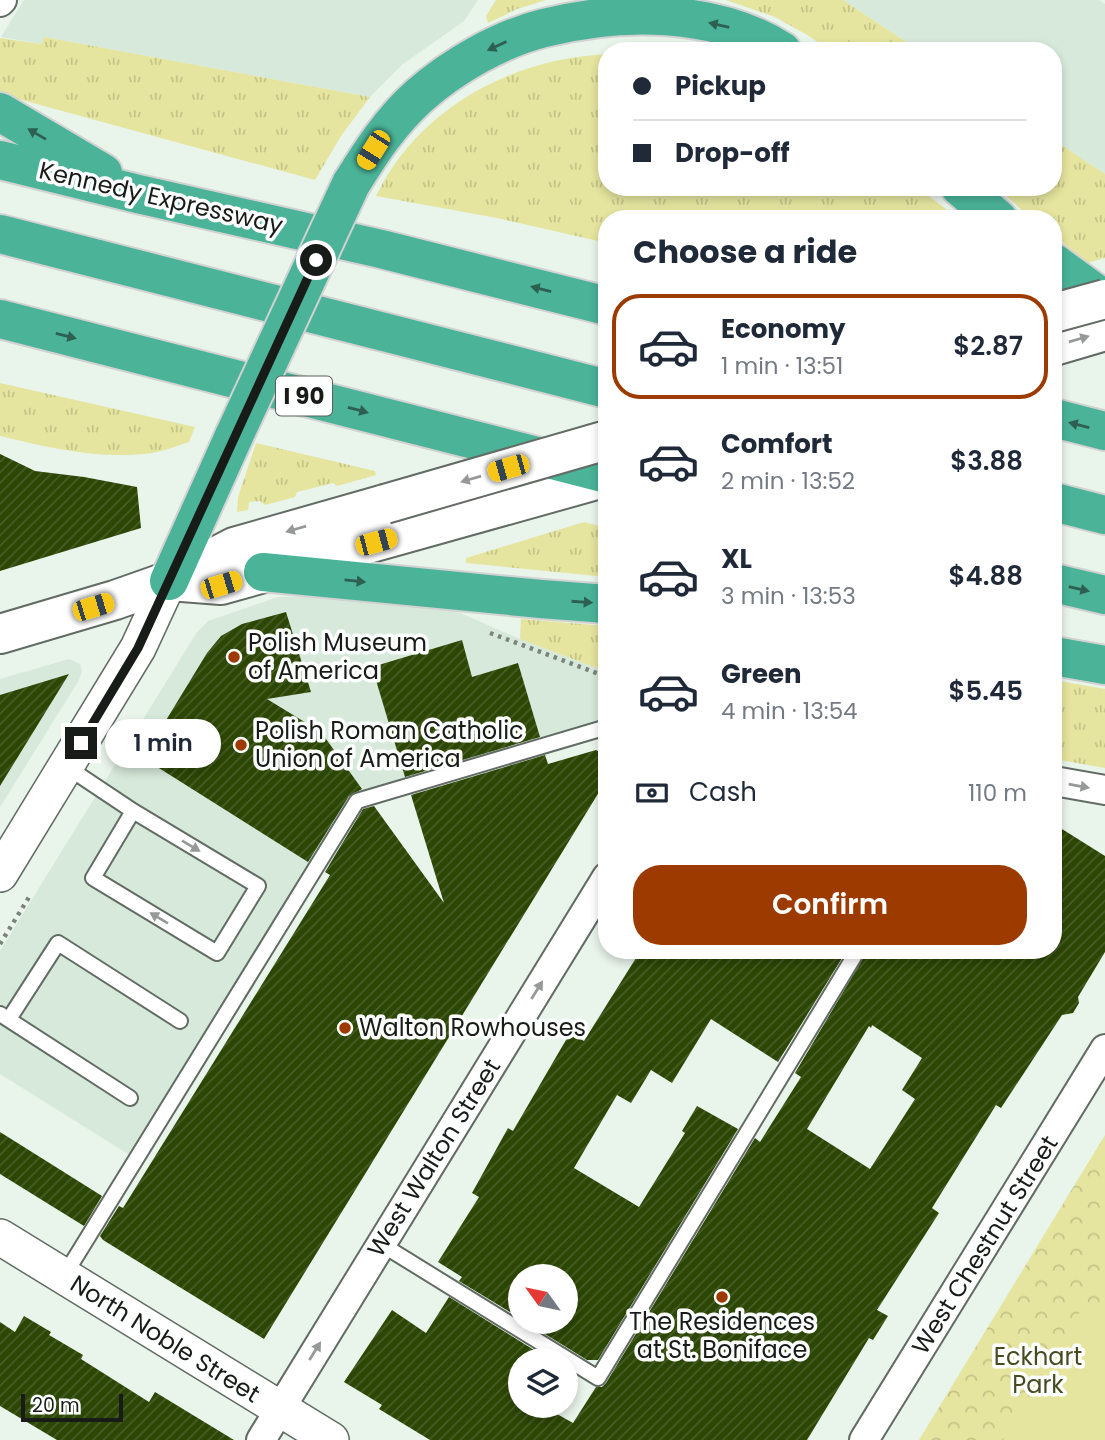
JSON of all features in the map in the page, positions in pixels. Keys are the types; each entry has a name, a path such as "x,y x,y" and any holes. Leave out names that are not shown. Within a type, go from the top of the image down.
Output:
{"highway":[{"path":"169,581 351,184 383,133 419,96 455,69 494,47 543,28 594,19 649,16 690,18 733,28 763,42"},
{"path":"0,112 138,194"},
{"name":"Kennedy Expressway","path":"0,160 380,249 598,304"},
{"path":"971,196 987,210"},
{"path":"0,234 598,387"},
{"path":"1062,269 1105,299"},
{"name":"I 90","path":"0,319 598,474"},
{"path":"1062,420 1105,431"},
{"path":"1062,504 1105,515"},
{"path":"263,572 598,603"},
{"path":"1062,585 1105,595"},
{"path":"1062,657 1105,665"}],"main road":[{"path":"1062,311 1105,299"},
{"path":"1062,344 1105,331"},
{"path":"0,634 169,581 234,547 598,443"},
{"path":"169,581 221,585 598,479"}],"street":[{"path":"0,874 138,648 169,581"},
{"path":"1062,782 1105,790"},
{"name":"West Walton Street","path":"261,1440 598,892"},
{"name":"West Chestnut Street","path":"864,1440 1105,1049"},
{"name":"North Noble Street","path":"0,1237 331,1440"}],"lane":[{"path":"64,1276 357,801 598,730"},
{"path":"66,767 258,887 217,953 93,878 133,811"},
{"path":"130,1098 4,1016 58,943 180,1021"},
{"path":"381,1244 598,1378 853,959"}],"path":[{"path":"478,629 598,674"}],"shaded area":[{"path":"24,0 478,0 464,21 403,64 370,97 44,37 41,44 1,37"},
{"path":"843,0 1099,0 1105,4 1105,174 1062,145 1062,42 906,42"},
{"path":"330,595 440,604 520,639 598,669 598,730 357,801 136,1159 0,1074 0,951 197,632 208,621 278,597"},
{"path":"69,659 80,664 82,671 79,680 0,807 0,679"}],"green space":[{"path":"496,0 546,0 517,9 488,23 486,16"},
{"path":"726,0 843,0 906,42 817,42 775,17"},
{"path":"44,37 370,97 341,136 315,180 0,94 0,38 41,44"},
{"path":"598,55 598,196 929,196 947,210 598,210 598,241 497,218 376,196 394,165 417,137 443,114 472,94 503,78 536,66"},
{"path":"1062,145 1105,174 1105,258 1087,263 1062,242 1062,210 1022,210 1006,196 1062,196"},
{"path":"0,383 195,427 189,442 152,453 94,454 38,445 0,436"},
{"path":"256,443 375,471 376,475 337,486 333,483 297,492 295,497 265,505 260,501 249,502 248,510 237,512 238,497"},
{"path":"584,522 598,526 598,576 466,563 466,558"},
{"path":"521,619 598,625 598,669 520,639"},
{"path":"1062,681 1105,689 1105,768 1062,760"},
{"name":"Eckhart Park","path":"1105,1135 1105,1440 919,1440"},
{"path":"1082,1308 1105,1323 1105,1440 1003,1440"}],"building":[{"path":"0,454 35,471 137,487 141,528 0,571"},
{"name":"Polish Roman Catholic Union of America","path":"286,612 311,692 267,699 321,732 362,789 349,796 308,862 143,758 207,653 221,636 242,624"},
{"path":"462,640 472,677 518,663 540,737 405,777 372,667"},
{"path":"69,674 0,786 0,695"},
{"name":"Walton Rowhouses","path":"596,750 598,794 264,1339 103,1240 100,1236 119,1206 123,1208 330,875 325,872 363,809 374,806 444,903 411,795 545,755 548,764"},
{"path":"1062,829 1105,856 1105,952 1078,997 1079,1003 1073,1013 1062,1015 1001,1108 996,1105 932,1208 939,1213 877,1310 888,1316 873,1340 869,1338 807,1440 430,1440 379,1409 382,1405 344,1382 392,1310 426,1333 449,1297 531,1348 508,1348 508,1418 564,1418 573,1423 596,1387 602,1387 606,1383 755,1138 760,1142 801,1077 795,1073 863,959 1062,959","holes":["872,1025 922,1058 902,1090 915,1099 870,1169 807,1129"]},
{"path":"635,959 841,959 778,1062 711,1019 672,1083 651,1070 631,1103 617,1095 574,1168 639,1207 685,1133 682,1131 697,1106 738,1129 598,1360 587,1360 578,1354 578,1348 568,1348 545,1334 578,1334 578,1264 508,1264 508,1311 459,1281 462,1277 438,1262 479,1197 472,1193 508,1128 513,1131 570,1033 584,1041"},
{"path":"0,1132 102,1196 84,1226 0,1174"},
{"path":"24,1316 83,1355 81,1359 149,1402 155,1392 234,1440 57,1440 0,1406 0,1322 15,1332"}],"place":[{"name":"Polish Museum of America","path":"234,657"},
{"name":"Polish Roman Catholic Union of America","path":"241,745"},
{"name":"Walton Rowhouses","path":"345,1028"},
{"name":"The Residences at St. Boniface","path":"722,1297"}],"route":[{"path":"81,743 138,648 316,260"}]}
